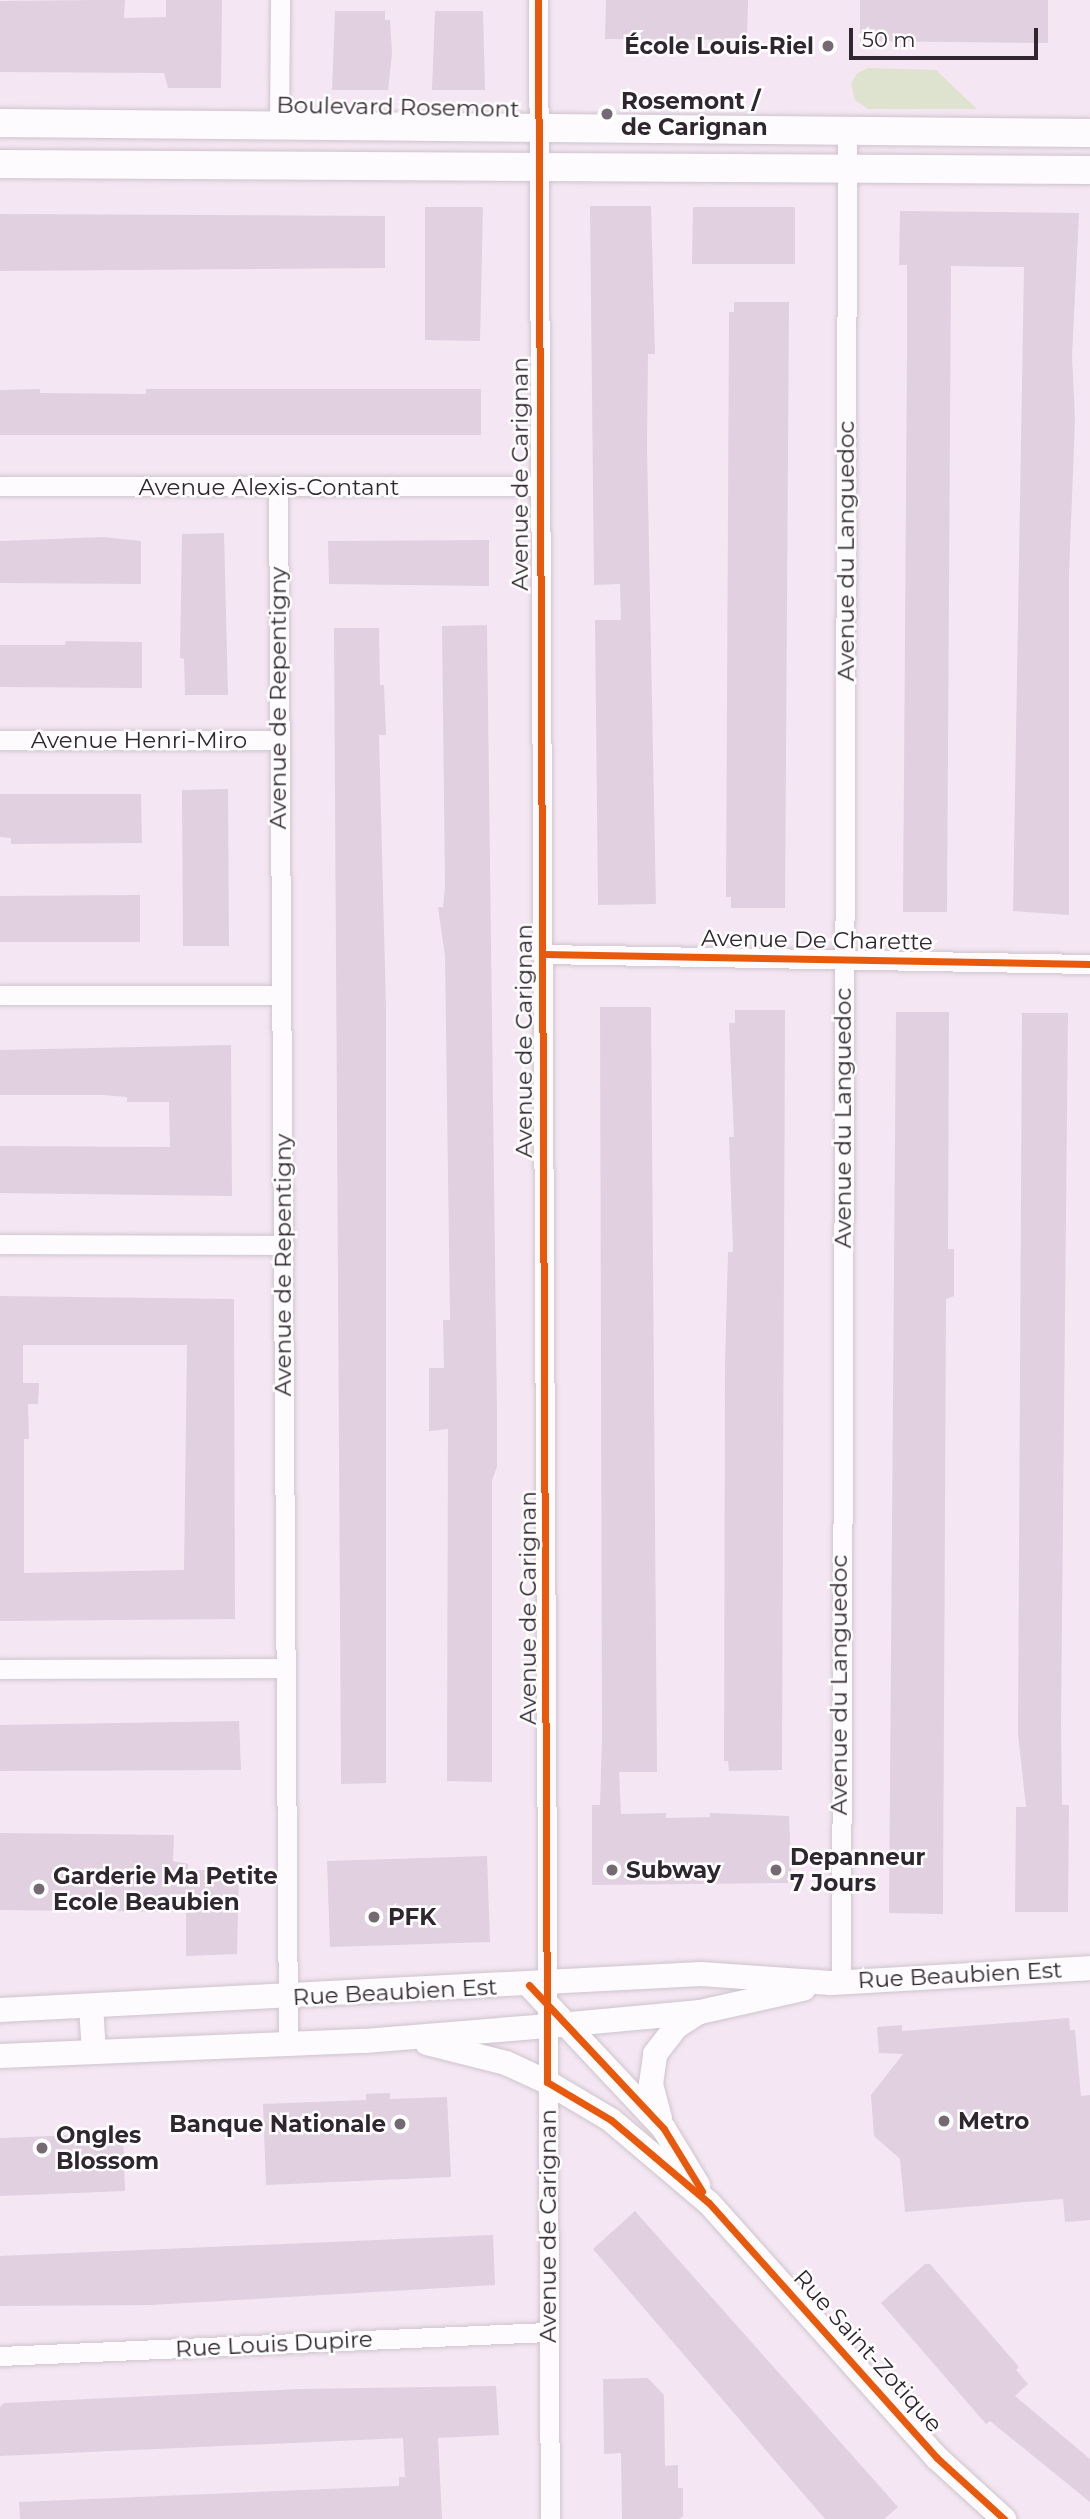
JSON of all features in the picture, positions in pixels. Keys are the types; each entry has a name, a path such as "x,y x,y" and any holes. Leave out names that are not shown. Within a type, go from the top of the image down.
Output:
{"main road":[{"name":"Boulevard Rosemont","path":"0,123 1090,132"},
{"path":"0,164 1090,170"}],"street":[{"path":"279,0 279,124"},
{"name":"Avenue de Carignan","path":"538,0 550,2519"},
{"name":"Avenue du Languedoc","path":"836,1983 845,960 847,128"},
{"name":"Avenue Alexis-Contant","path":"0,486 539,486"},
{"name":"Avenue de Repentigny","path":"278,487 277,740 284,1245 284,1668 288,2043"},
{"name":"Avenue Henri-Miro","path":"0,740 277,740"},
{"name":"Avenue De Charette","path":"543,954 1090,964"},
{"path":"0,995 281,995"},
{"path":"0,1244 284,1245"},
{"path":"0,1669 284,1668"},
{"name":"Rue Beaubien Est","path":"0,2056 406,2038 548,2005 701,1974 836,1983 1090,1968"},
{"name":"Rue Beaubien Est","path":"0,2010 288,1998 700,2012 836,1983"},
{"name":"Rue Saint-Zotique","path":"548,2005 664,2129 709,2203"},
{"path":"91,2006 94,2052"},
{"path":"664,2129 650,2084 655,2054 676,2027 700,2012"},
{"name":"Rue Beaubien Est","path":"406,2038 474,2053 548,2082"},
{"name":"Rue Saint-Zotique","path":"548,2082 611,2120 709,2203 937,2458 1004,2519"},
{"name":"Rue Louis Dupire","path":"0,2356 548,2332"}],"green space":[{"path":"868,68 936,70 977,109 868,109 855,100 851,84 857,73"}],"building":[{"path":"125,0 124,18 166,17 166,0 222,0 221,88 168,88 164,73 0,72 0,1"},
{"path":"606,0 748,0 747,40 605,39"},
{"path":"860,0 1048,0 1048,43 860,41"},
{"path":"335,11 385,11 385,20 390,20 392,54 388,90 332,90"},
{"path":"435,11 483,11 485,90 432,90"},
{"path":"590,206 651,206 655,354 648,354 647,446 656,904 598,905 595,620 621,620 620,584 594,585"},
{"path":"425,207 483,207 480,341 425,340"},
{"path":"693,207 795,207 795,264 692,264"},
{"path":"900,211 1079,213 1072,356 1075,420 1069,574 1069,915 1013,911 1024,267 951,266 947,912 903,912 907,265 899,265"},
{"path":"0,214 385,216 385,268 0,271"},
{"path":"734,302 789,302 785,908 731,908 731,897 726,897 729,312 734,312"},
{"path":"40,389 40,393 146,394 146,389 481,389 481,435 0,435 0,390"},
{"path":"224,533 228,695 185,695 184,659 180,658 182,534"},
{"path":"103,537 141,541 141,584 0,583 0,541"},
{"path":"489,540 489,586 329,584 328,541"},
{"path":"487,625 497,1416 497,1467 492,1480 492,1782 447,1781 448,1429 429,1431 429,1368 444,1368 443,1320 450,1320 445,956 438,907 443,907 445,887 442,626"},
{"path":"334,628 379,628 380,685 384,685 386,735 379,735 386,1009 386,1783 341,1784"},
{"path":"66,641 142,642 142,688 0,687 0,645 65,645"},
{"path":"228,789 229,946 183,946 182,790"},
{"path":"0,794 141,794 142,843 11,844 11,838 0,837"},
{"path":"140,895 140,942 0,942 0,896"},
{"path":"600,1007 651,1007 657,1772 619,1772 621,1814 666,1813 666,1818 710,1817 710,1813 789,1816 792,1883 592,1885 592,1805 600,1805 602,1738"},
{"path":"735,1010 785,1010 782,1770 729,1771 728,1761 724,1761 725,1364 728,1252 733,1252 729,1137 734,1137 729,1023 735,1023"},
{"path":"896,1012 949,1012 948,1249 954,1249 954,1296 946,1299 943,1914 889,1913"},
{"path":"1022,1013 1068,1013 1061,1722 1062,1805 1069,1805 1068,1912 1015,1912 1016,1807 1026,1807 1018,1734"},
{"path":"231,1045 232,1196 0,1193 0,1146 170,1147 169,1102 127,1102 127,1097 103,1095 0,1095 0,1050"},
{"path":"0,1296 234,1299 235,1619 0,1621","holes":["23,1345 187,1345 184,1570 24,1573 24,1439 29,1439 28,1404 38,1404 39,1383 23,1383"]},
{"path":"239,1721 241,1770 0,1771 0,1725"},
{"path":"0,1833 174,1835 173,1861 188,1864 188,1870 239,1870 237,1954 186,1956 186,1912 0,1910"},
{"path":"487,1856 490,1942 330,1947 327,1861"},
{"path":"1069,2018 1070,2030 1075,2030 1081,2096 1090,2095 1090,2220 1065,2222 1063,2199 905,2212 900,2159 874,2136 871,2095 903,2054 879,2053 877,2027 902,2025 902,2031"},
{"path":"390,2093 390,2099 447,2097 451,2177 266,2185 263,2104 366,2100 366,2094"},
{"path":"123,2133 125,2191 0,2196 0,2138"},
{"path":"635,2211 898,2507 884,2519 825,2519 593,2249"},
{"path":"493,2235 495,2285 151,2305 0,2306 0,2256"},
{"path":"925,2264 930,2264 1019,2367 1016,2370 1028,2384 1015,2396 1090,2459 1090,2502 990,2421 986,2424 881,2303"},
{"path":"648,2378 664,2395 665,2466 678,2465 678,2488 683,2488 683,2516 679,2519 622,2519 621,2453 604,2454 603,2379"},
{"path":"496,2386 499,2435 438,2438 442,2519 20,2519 19,2502 399,2486 399,2477 405,2477 403,2438 0,2456 0,2407 4,2403 300,2389"}],"cycle path":[{"path":"538,0 547,2082 611,2120 709,2203 937,2458 1004,2519"},
{"path":"543,954 1090,964"},
{"path":"529,1985 664,2129 702,2191"}],"place":[{"name":"École Louis-Riel","path":"828,46"},
{"name":"Rosemont / de Carignan","path":"607,114"},
{"name":"Subway","path":"612,1870"},
{"name":"Depanneur 7 Jours","path":"776,1870"},
{"name":"Garderie Ma Petite Ecole Beaubien","path":"39,1889"},
{"name":"PFK","path":"374,1917"},
{"name":"Metro","path":"944,2121"},
{"name":"Banque Nationale","path":"400,2124"},
{"name":"Ongles Blossom","path":"42,2148"}]}
